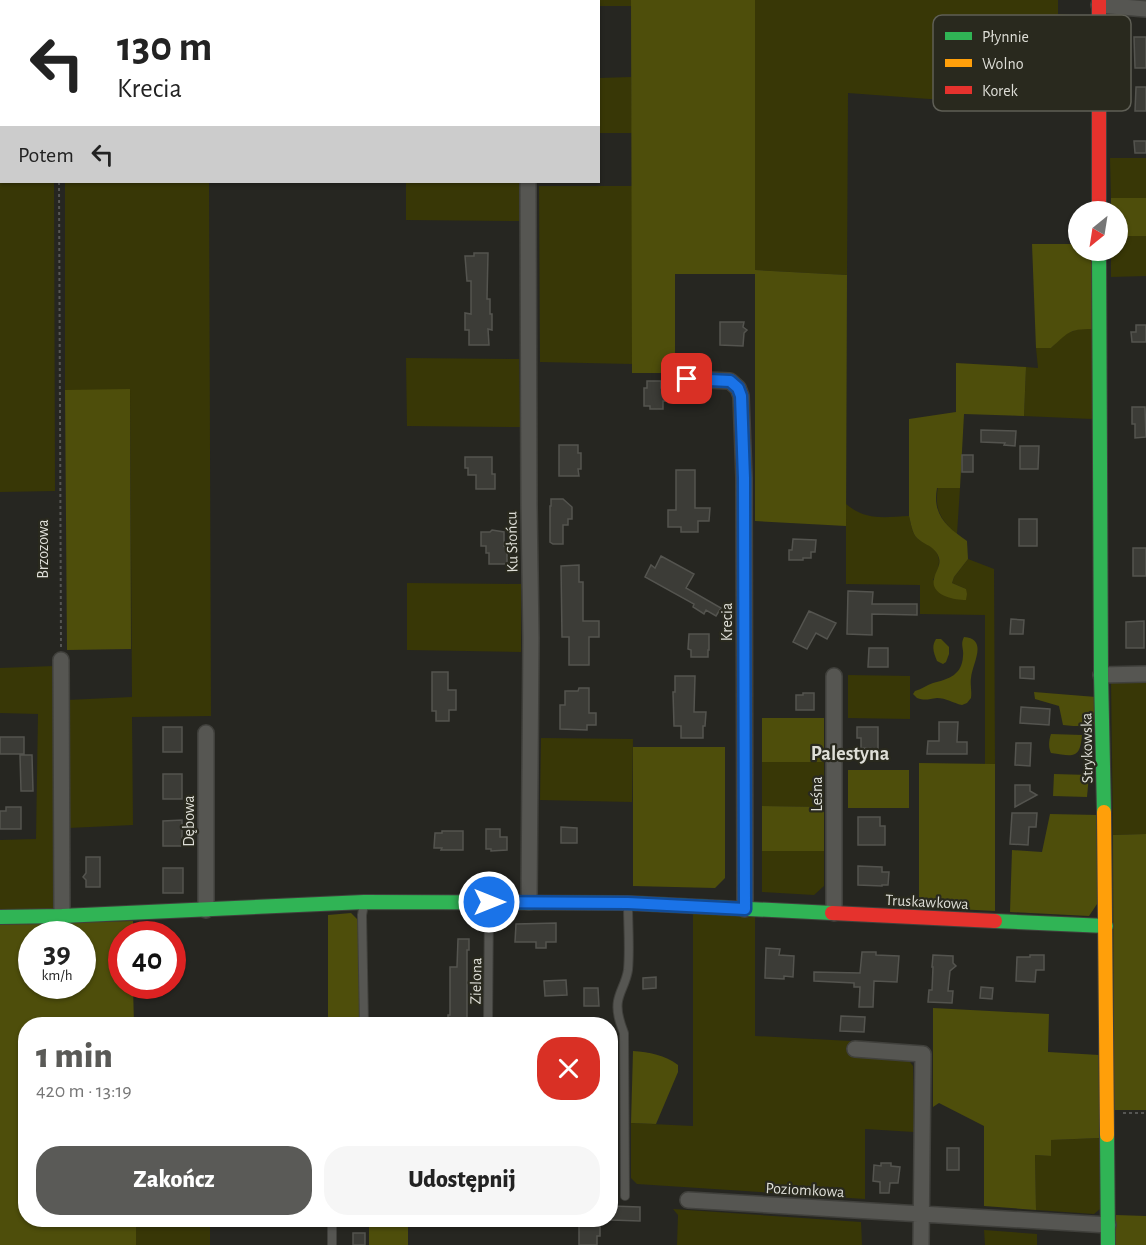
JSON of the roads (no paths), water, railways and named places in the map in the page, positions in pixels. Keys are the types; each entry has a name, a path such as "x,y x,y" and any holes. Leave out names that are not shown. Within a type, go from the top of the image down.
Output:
{"street":[{"path":"1099,2 1146,9"},
{"path":"1099,111 1099,201"},
{"name":"Ku Słońcu","path":"528,183 531,638 529,902"},
{"name":"Strykowska","path":"1100,261 1101,675 1106,926 1108,1245"},
{"name":"Krecia","path":"687,379 730,381 738,388 741,396 744,478 745,909"},
{"path":"61,660 62,916"},
{"path":"1101,675 1146,674"},
{"name":"Leśna","path":"834,676 834,913"},
{"name":"Dębowa","path":"206,733 206,910"},
{"name":"Truskawkowa","path":"0,917 364,902 529,902 628,903 1106,926"},
{"path":"855,1049 923,1054 921,1245"},
{"name":"Poziomkowa","path":"688,1200 1108,1225"}],"lane":[{"path":"364,902 362,915 364,1017"},
{"name":"Zielona","path":"488,1017 489,902"},
{"path":"625,1196 624,1033 619,1020 618,1001 626,983 628,968 628,903"},
{"path":"332,1227 332,1245"}],"district":[{"name":"Palestyna","path":"850,753"}]}
